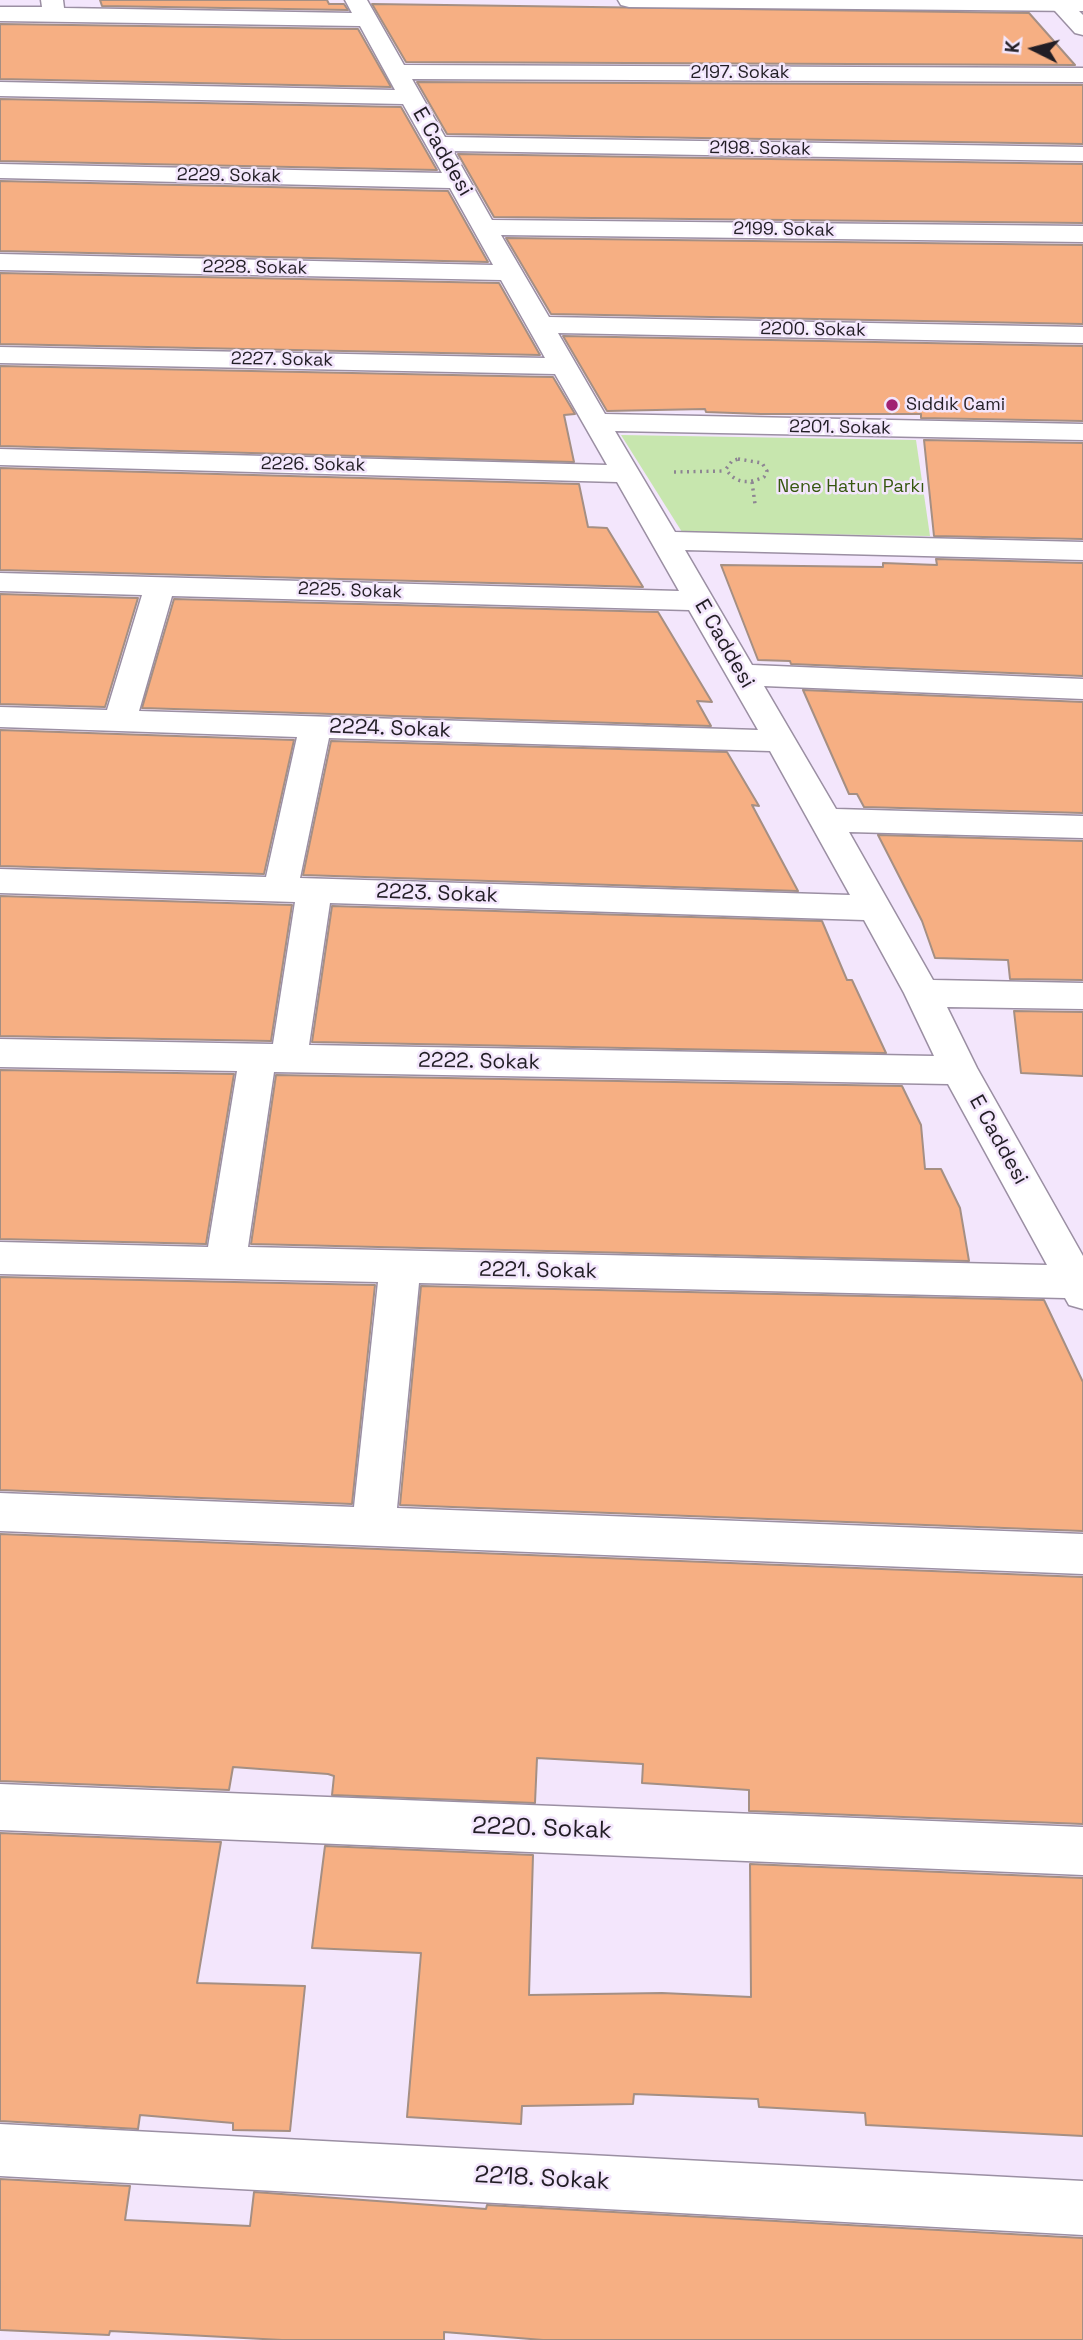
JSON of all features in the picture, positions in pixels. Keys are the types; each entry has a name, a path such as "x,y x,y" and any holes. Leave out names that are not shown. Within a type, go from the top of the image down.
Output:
{"street":[{"path":"629,0 1083,4"},
{"path":"1058,2 1083,28"},
{"path":"0,14 53,7 362,10"},
{"name":"E Caddesi","path":"362,10 563,366 826,820 922,993 959,1070 1080,1288"},
{"name":"2197. Sokak","path":"0,89 1083,75"},
{"name":"2198. Sokak","path":"438,144 1083,154"},
{"name":"2229. Sokak","path":"0,171 458,181"},
{"name":"2199. Sokak","path":"485,227 1083,234"},
{"name":"2228. Sokak","path":"0,262 510,273"},
{"name":"2200. Sokak","path":"542,325 1083,335"},
{"name":"2227. Sokak","path":"0,355 563,366"},
{"name":"2201. Sokak","path":"597,422 1083,432"},
{"name":"2226. Sokak","path":"0,457 626,474"},
{"path":"666,541 1083,551"},
{"name":"2225. Sokak","path":"0,582 700,601"},
{"path":"120,721 160,586"},
{"path":"743,675 1083,689"},
{"name":"2224. Sokak","path":"0,717 780,741"},
{"path":"226,1261 273,1059 298,890 315,727"},
{"path":"826,820 1083,827"},
{"name":"2223. Sokak","path":"0,881 875,908"},
{"path":"922,993 1083,996"},
{"name":"2222. Sokak","path":"0,1054 959,1070"},
{"name":"2221. Sokak","path":"0,1258 226,1261 1080,1288"},
{"path":"374,1526 400,1268"},
{"path":"0,1512 1083,1554"},
{"name":"2220. Sokak","path":"0,1807 1083,1851"},
{"name":"2218. Sokak","path":"0,2150 1083,2208"}],"path":[{"path":"738,459 762,463 767,471 764,477 752,482 731,478 726,471 727,465 738,459"},
{"path":"752,482 755,505"}],"green space":[{"name":"Nene Hatun Parkı","path":"621,435 916,440 930,536 682,532"}],"building":[{"path":"100,0 327,0 329,4 344,4 348,10 102,6"},
{"path":"372,4 1029,13 1075,65 406,62"},
{"path":"0,24 358,29 391,87 0,79"},
{"path":"417,82 1083,85 1083,144 447,134"},
{"path":"0,99 401,107 437,170 0,161"},
{"path":"458,154 1083,164 1083,223 494,217"},
{"path":"0,181 448,191 488,262 0,251"},
{"path":"506,238 1083,245 1083,324 551,314"},
{"path":"0,273 499,283 540,355 0,344"},
{"path":"563,336 1083,346 1083,421 921,418 921,414 761,414 706,412 705,409 607,411"},
{"path":"0,366 553,377 575,414 564,415 574,462 0,446"},
{"path":"924,440 1083,443 1083,539 934,536"},
{"path":"0,468 579,484 588,527 607,528 643,587 0,570"},
{"path":"936,559 1083,563 1083,676 791,664 790,661 758,660 721,565 883,567 883,563 937,565"},
{"path":"0,594 138,598 105,707 0,704"},
{"path":"174,599 658,612 712,702 697,701 711,726 142,708"},
{"path":"803,690 1083,702 1083,813 864,807 857,794 849,794"},
{"path":"0,730 294,740 264,874 0,866"},
{"path":"331,741 727,752 759,806 752,805 798,891 303,875"},
{"path":"878,835 1083,841 1083,980 1010,979 1008,960 935,958 922,921"},
{"path":"0,896 292,905 271,1041 0,1036"},
{"path":"332,906 822,921 847,980 852,980 886,1053 312,1042"},
{"path":"1014,1011 1083,1012 1083,1076 1021,1073"},
{"path":"0,1070 234,1074 206,1244 0,1239"},
{"path":"276,1075 902,1086 921,1125 925,1169 941,1169 960,1208 969,1261 251,1244"},
{"path":"0,1277 375,1285 352,1504 0,1490"},
{"path":"421,1286 1044,1300 1083,1382 1083,1531 400,1505"},
{"path":"0,1534 1083,1577 1083,1824 749,1811 749,1790 642,1783 643,1764 537,1758 535,1803 332,1795 334,1776 328,1774 233,1767 229,1790 0,1781"},
{"path":"0,1833 221,1842 197,1983 305,1986 290,2131 233,2130 233,2123 140,2115 138,2129 0,2121"},
{"path":"325,1846 533,1855 529,1995 662,1993 751,1997 750,1864 1083,1878 1083,2136 866,2125 865,2113 759,2107 758,2099 634,2094 633,2104 522,2106 521,2124 407,2117 421,1953 312,1948"},
{"path":"0,2179 130,2186 125,2220 250,2226 254,2192 486,2209 487,2205 1083,2238 1083,2340 543,2340 444,2332 444,2340 282,2340 110,2331 109,2335 0,2330"}],"place":[{"name":"Sıddık Cami","path":"892,405"}]}
